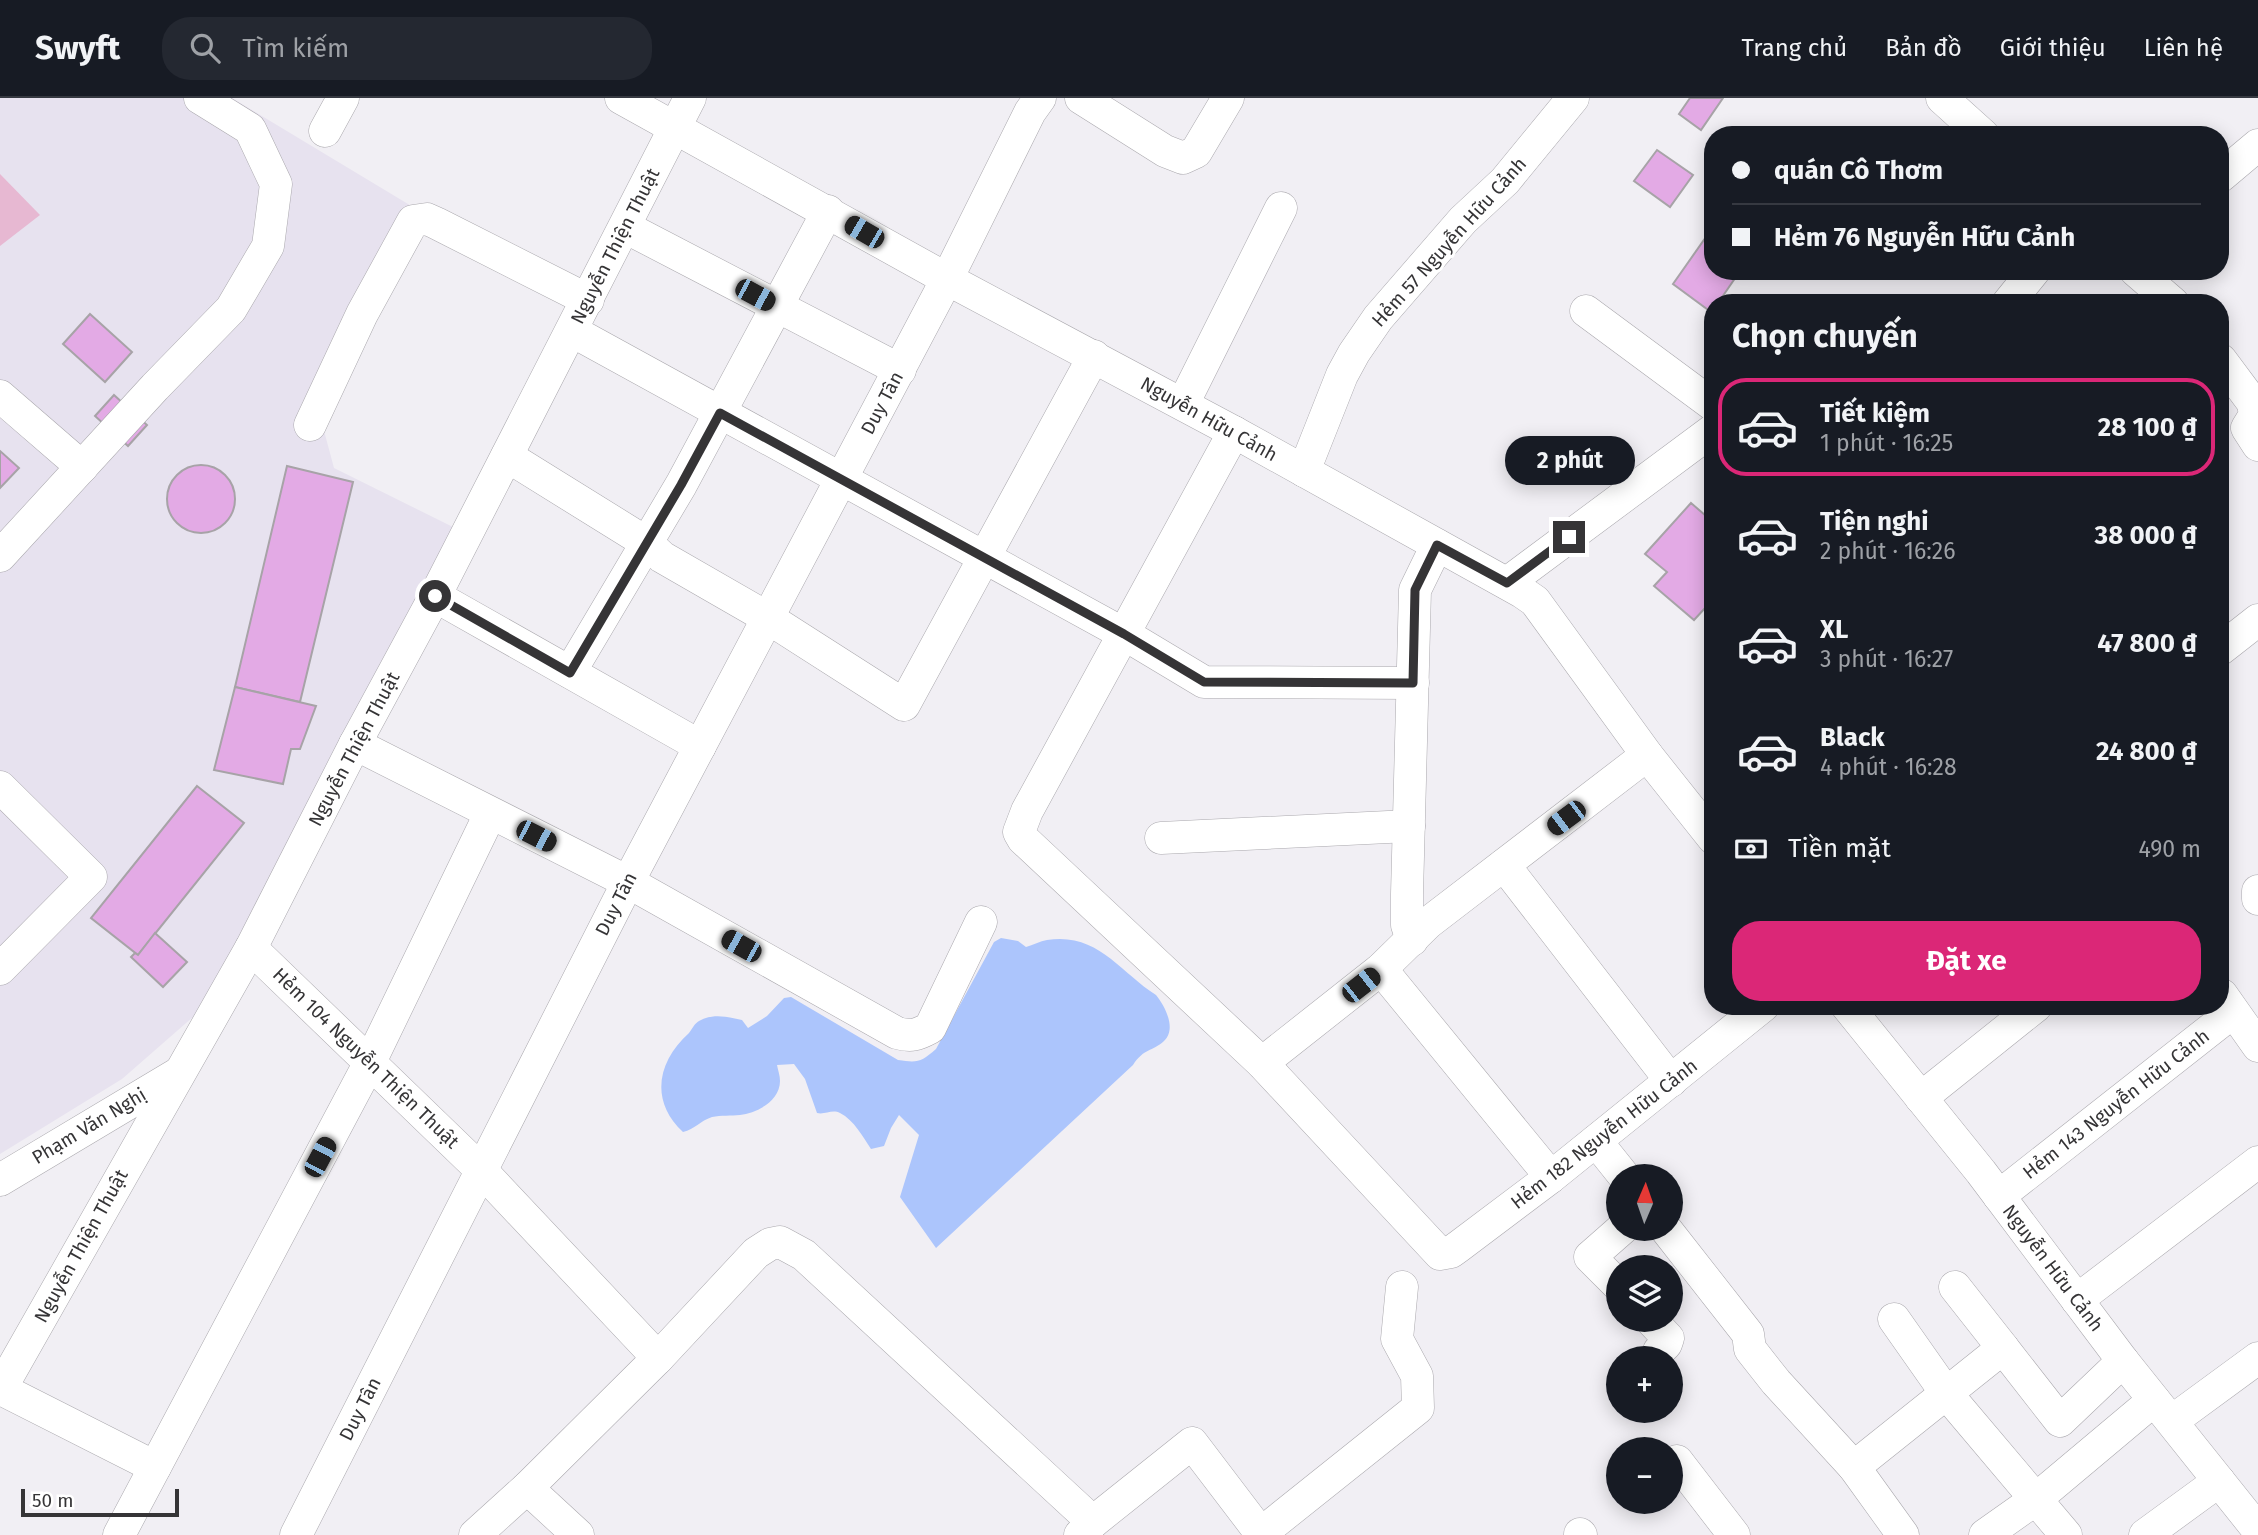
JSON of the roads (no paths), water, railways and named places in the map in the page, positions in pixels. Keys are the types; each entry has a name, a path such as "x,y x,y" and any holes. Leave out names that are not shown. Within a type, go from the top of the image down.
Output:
{"street":[{"path":"4,545 232,309 268,246 276,184 250,128 200,98"},
{"path":"325,131 343,98"},
{"name":"Nguyễn Hữu Cảnh","path":"621,98 947,279 1234,432 1535,601 1647,755 1704,827"},
{"name":"Nguyễn Thiện Thuật","path":"0,1390 251,948 690,98"},
{"path":"1081,98 1165,151 1183,158 1196,152 1228,98"},
{"name":"Hẻm 57 Nguyễn Hữu Cảnh","path":"1304,471 1342,375 1378,318 1464,220 1505,181 1573,98"},
{"name":"Duy Tân","path":"296,1535 628,882 947,279 1025,103"},
{"path":"1958,103 1976,126"},
{"path":"2229,169 2258,145"},
{"path":"1182,404 1280,208"},
{"path":"570,673 720,413 828,211"},
{"path":"310,425 362,314 413,221 427,219 436,223 588,300"},
{"path":"625,227 900,370"},
{"path":"2015,294 2027,280"},
{"path":"2146,280 2163,294"},
{"path":"1586,311 1704,398"},
{"path":"572,331 1124,634 1204,682 1413,683"},
{"path":"507,456 647,543 662,557 768,618 904,705 1094,356"},
{"path":"2229,370 2253,402 2255,415 2247,428 2258,445"},
{"path":"0,396 82,467"},
{"path":"1234,432 1027,811 1019,832 1023,839 1262,1063 1381,969 1429,923 1647,755"},
{"path":"1507,583 1704,437"},
{"path":"1412,940 1407,925 1415,590 1437,545"},
{"path":"435,596 700,746"},
{"path":"2229,643 2258,620"},
{"path":"355,744 628,882 886,1027 908,1036 918,1035 930,1028 981,922"},
{"path":"0,787 91,877 0,969"},
{"path":"119,1535 370,1062 490,814"},
{"path":"1161,838 1409,826"},
{"path":"1504,865 1671,1081"},
{"path":"2258,891 2258,899"},
{"name":"Hẻm 104 Nguyễn Thiện Thuật","path":"251,948 480,1169 658,1358"},
{"path":"1381,969 1551,1177"},
{"path":"2229,1006 2258,1046"},
{"name":"Hẻm 182 Nguyễn Hữu Cảnh","path":"1262,1063 1440,1254 1451,1252 1551,1177 1752,1015"},
{"name":"Nguyễn Hữu Cảnh","path":"1854,1015 1999,1196 2123,1361 2256,1524"},
{"path":"1921,1098 2025,1015"},
{"name":"Hẻm 143 Nguyễn Hữu Cảnh","path":"1999,1196 2213,1015"},
{"name":"Phạm Văn Nghị","path":"0,1180 179,1073"},
{"path":"1596,1141 1614,1164"},
{"path":"2077,1300 2258,1162"},
{"path":"1606,1273 1590,1257 1608,1241"},
{"path":"1675,1241 1748,1334 1750,1349 1854,1468 1903,1535"},
{"path":"475,1535 527,1488 658,1358 757,1253 770,1244 780,1242 804,1255 1087,1529 1192,1443 1260,1535 1418,1408 1417,1376 1397,1339 1402,1287"},
{"path":"1955,1286 2060,1421 2123,1361"},
{"path":"1894,1319 1947,1393 2066,1535"},
{"path":"1854,1468 2003,1348"},
{"path":"1984,1535 2163,1410 2258,1358"},
{"path":"0,1390 155,1467"},
{"path":"1683,1470 1734,1535"},
{"path":"2145,1535 2219,1480"},
{"path":"527,1488 578,1535"}],"water":[{"path":"1001,938 1018,941 1026,947 1044,941 1065,939 1094,948 1156,995 1166,1011 1170,1030 1164,1041 1144,1053 936,1248 900,1197 919,1135 899,1115 884,1146 871,1149 858,1129 845,1116 834,1112 817,1113 805,1079 794,1064 777,1065 780,1081 776,1094 766,1105 753,1112 712,1117 683,1132 665,1107 662,1081 665,1068 678,1044 696,1023 720,1016 742,1020 748,1028 767,1016 784,998 791,997 898,1060 923,1059 936,1049 994,942"}]}
